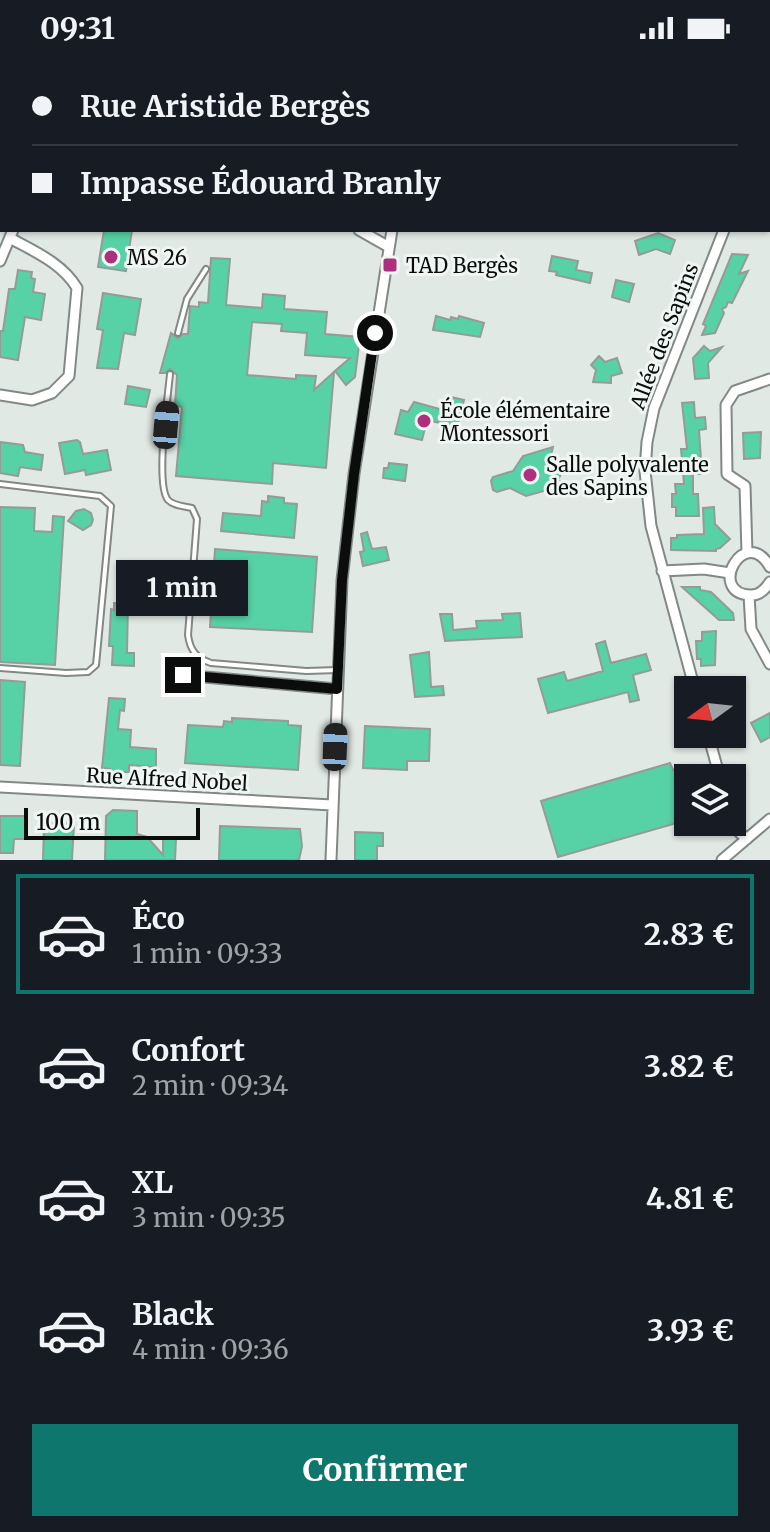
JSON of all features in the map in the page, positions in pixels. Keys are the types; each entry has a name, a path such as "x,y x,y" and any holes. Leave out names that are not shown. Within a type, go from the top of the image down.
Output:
{"street":[{"path":"363,232 389,247"},
{"path":"331,860 342,580 354,474 392,232"},
{"name":"Allée des Sapins","path":"691,676 662,571 646,497 645,471 648,433 661,389 723,232"},
{"path":"0,261 11,234 60,266 77,288 69,376 52,393 32,400 0,395"},
{"path":"747,553 745,486 727,474 726,405 735,391 770,379"},
{"path":"770,567 759,555 747,553 735,560 730,573 737,591 749,595 762,592 770,582"},
{"path":"662,571 704,569 730,573"},
{"path":"749,595 751,629 770,664"},
{"path":"183,675 337,689"},
{"name":"Rue Alfred Nobel","path":"0,787 332,805"},
{"path":"722,860 770,819"},
{"path":"744,836 747,839"}],"lane":[{"path":"178,333 187,299 206,269"},
{"path":"170,374 162,475 167,498 172,503 192,508 197,519 188,635 193,651 211,663 306,671 338,670"},
{"path":"0,484 100,496 111,506 96,665 88,672 66,673 0,668"}],"building":[{"path":"104,232 132,232 126,271 98,267"},
{"path":"658,233 675,240 670,254 656,249 639,255 635,241"},
{"path":"732,254 748,255 739,274 748,271 732,303 728,302 722,309 724,313 715,333 702,335 706,326 703,324"},
{"path":"552,256 578,261 576,270 592,273 590,283 549,271"},
{"path":"211,258 230,259 226,305 262,308 263,294 285,296 284,309 327,312 325,334 360,337 355,377 346,385 335,371 350,358 305,355 307,333 281,331 282,324 252,322 247,375 296,379 296,375 316,376 314,390 334,372 326,468 273,463 272,484 176,476 182,407 175,406 177,375 170,369 160,373 171,333 178,338 188,334 190,306 199,307 199,302 208,303"},
{"path":"18,270 32,272 31,278 35,279 33,292 45,294 41,320 25,317 18,360 0,357 0,331 3,331 9,289 15,289"},
{"path":"616,280 634,284 629,302 612,297"},
{"path":"103,293 141,299 135,335 124,333 118,369 97,368 103,330 97,329"},
{"path":"436,316 450,320 459,316 484,323 480,337 433,330"},
{"path":"704,346 710,351 722,347 708,363 709,378 695,379 693,358"},
{"path":"599,356 605,362 617,358 622,373 611,376 611,383 593,382 596,370 591,365"},
{"path":"128,386 150,390 146,407 125,404"},
{"path":"447,396 464,400 457,427 427,420 422,440 395,434 401,410 408,412 414,402 443,410"},
{"path":"694,402 695,418 705,417 706,429 699,430 702,474 693,474 693,494 698,494 699,516 676,516 672,494 676,494 675,484 684,484 681,449 687,449 682,403"},
{"path":"761,432 760,458 744,459 743,433"},
{"path":"77,440 83,454 107,450 111,470 86,475 85,470 65,474 59,443"},
{"path":"0,442 23,445 25,452 43,455 41,470 20,467 18,476 0,473"},
{"name":"Salle polyvalente des Sapins","path":"553,447 551,455 566,464 558,480 565,485 526,496 510,488 497,492 493,490 493,477 513,471 523,456"},
{"path":"389,463 407,465 405,481 383,478 384,468 388,468"},
{"path":"268,496 284,498 284,503 297,504 294,538 221,531 223,513 261,516 262,501 268,502"},
{"path":"0,507 35,508 34,531 52,532 53,516 64,517 55,665 0,662"},
{"path":"714,507 715,524 730,539 716,551 671,550 671,538 677,538 677,535 704,534 703,508"},
{"path":"84,509 91,513 93,520 83,530 68,521 76,511"},
{"path":"367,532 372,549 386,547 389,560 363,566 361,534"},
{"path":"215,549 317,557 312,632 210,627"},
{"path":"682,587 700,587 700,590 711,592 733,613 734,620 719,620"},
{"path":"114,603 128,604 127,653 134,653 134,666 112,665 113,646 109,646"},
{"path":"520,613 522,637 445,641 440,614 452,614 453,630 477,628 476,621 503,620 502,614"},
{"path":"716,631 715,665 701,666 701,659 697,659 696,641 702,641 702,632"},
{"path":"605,641 611,663 646,654 651,670 633,675 639,700 630,702 628,692 548,713 538,679 564,672 567,681 603,671 596,644"},
{"path":"429,652 431,687 443,686 444,695 415,697 410,655"},
{"path":"0,680 25,682 20,766 0,765"},
{"path":"109,698 125,699 118,729 131,730 130,747 156,749 156,767 129,765 129,772 110,772 110,769 102,768"},
{"path":"770,713 770,737 761,742 751,723"},
{"path":"232,718 288,721 288,725 301,726 298,770 185,763 188,725 223,727 224,721 232,722"},
{"path":"365,726 430,729 429,761 407,761 407,770 363,768"},
{"path":"670,763 674,770 674,824 558,857 541,801"},
{"path":"113,810 137,811 137,834 147,837 163,855 163,839 176,839 175,860 105,860 106,816"},
{"path":"0,816 25,816 25,839 14,839 13,853 0,853"},
{"path":"44,824 74,824 72,860 43,860"},
{"path":"220,826 300,829 302,846 299,860 219,860"},
{"path":"355,832 383,833 383,846 377,846 377,860 355,860"}],"place":[{"name":"MS 26","path":"111,257"},
{"name":"TAD Bergès","path":"390,265"},
{"name":"École élémentaire Montessori","path":"424,421"},
{"name":"Salle polyvalente des Sapins","path":"530,475"}],"route":[{"path":"183,675 337,689 342,580 375,333"}]}
